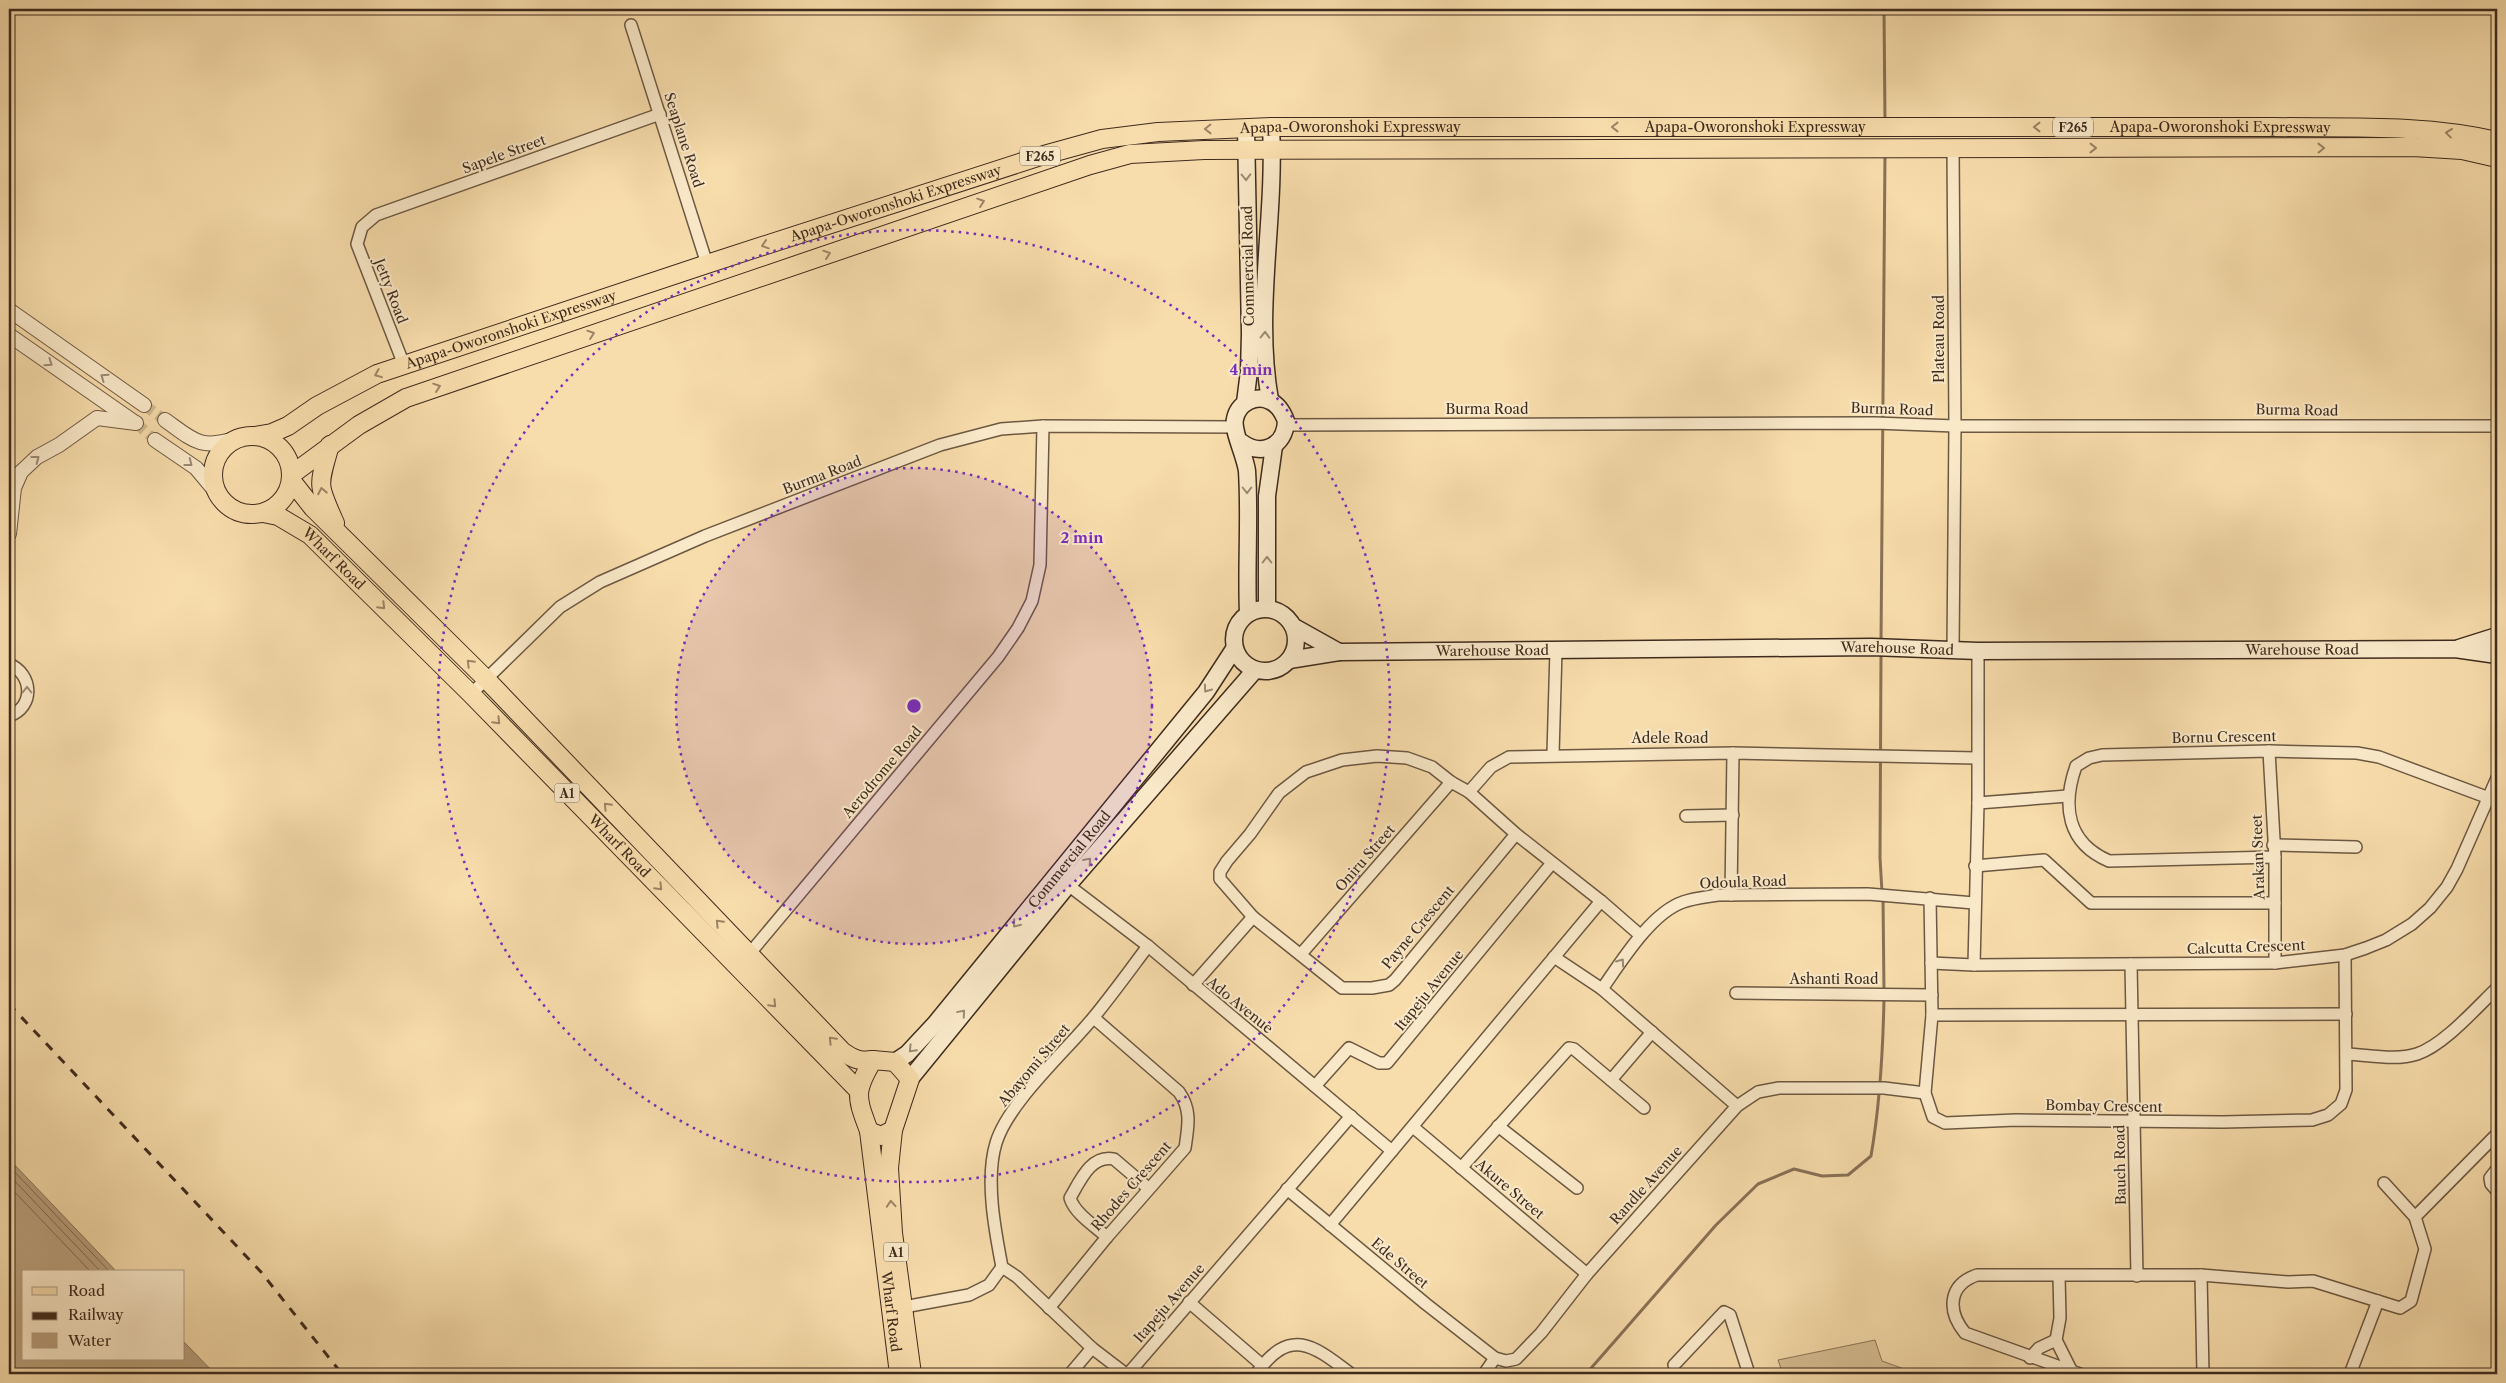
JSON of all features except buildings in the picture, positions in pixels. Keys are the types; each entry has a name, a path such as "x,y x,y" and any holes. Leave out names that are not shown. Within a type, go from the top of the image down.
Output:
{"main road":[{"name":"Apapa-Oworonshoki Expressway","path":"255,436 272,433 288,426 317,406 377,374 707,264 1044,155 1102,139 1158,132 1271,127 1880,126 2412,128 2475,136 2497,141"},
{"name":"Commercial Road","path":"1270,400 1265,375 1265,311 1273,151 1271,127"},
{"name":"Commercial Road","path":"1245,403 1249,371 1250,334 1246,129"},
{"name":"Apapa-Oworonshoki Expressway","path":"291,478 330,445 406,398 1090,165 1130,154 1246,150 2266,149 2413,147 2462,150 2497,158"},
{"path":"1238,434 1256,450 1274,446 1282,439 1286,425 1283,413 1270,400 1261,398 1245,403 1235,418 1238,434 1247,470 1248,613"},
{"path":"255,436 266,438 276,444 290,463 291,478 286,494 276,506 263,513 252,515 240,513 230,508 217,493 213,480 213,468 217,456 225,446 236,439 255,436"},
{"path":"330,445 321,475 320,491 340,534"},
{"path":"1267,608 1268,496 1274,446"},
{"name":"Wharf Road","path":"291,478 313,508 486,679 842,1051 853,1059 862,1062 873,1060 895,1062"},
{"name":"Wharf Road","path":"263,513 278,516 310,535 471,694 858,1090 858,1099 870,1132 899,1374"},
{"path":"1267,608 1278,611 1296,628 1295,647 1289,660 1275,669 1255,670 1239,658 1234,649 1234,629 1248,613 1267,608"},
{"name":"Warehouse Road","path":"1296,628 1339,652"},
{"name":"Warehouse Road","path":"2455,649 2497,636"},
{"name":"Warehouse Road","path":"1289,660 1339,652 1879,648 1978,651 2455,649 2497,655"},
{"name":"Commercial Road","path":"895,1062 907,1054 935,1024 1206,692 1234,649"},
{"name":"Commercial Road","path":"910,1079 1068,885 1255,670"},
{"path":"858,1090 873,1060"},
{"path":"895,1062 910,1079"},
{"name":"Wharf Road","path":"910,1079 893,1130 894,1141 889,1168 893,1233 912,1374"},
{"path":"870,1132 881,1136 893,1130"}],"street":[{"name":"Seaplane Road","path":"632,25 707,264"},
{"name":"Sapele Street","path":"362,227 376,215 660,114"},
{"name":"Plateau Road","path":"1953,148 1955,426 1953,650"},
{"name":"Jetty Road","path":"362,227 357,244 404,365"},
{"path":"9,310 144,405"},
{"path":"9,335 136,423 97,418 59,445 37,457 21,472 14,488 9,534"},
{"path":"165,420 191,439 203,444 217,445 236,439"},
{"name":"Burma Road","path":"1286,425 1875,423 1955,426 2257,424 2497,426"},
{"name":"Burma Road","path":"471,694 560,607 600,582 705,536 940,445 1001,429 1043,426 1238,434"},
{"name":"Aerodrome Road","path":"737,968 998,657 1018,628 1032,602 1040,565 1043,426"},
{"path":"155,440 196,468 217,493"},
{"path":"1553,754 1556,650"},
{"path":"1974,965 1974,903 1978,804 1978,651"},
{"path":"9,716 18,711 27,697 26,680 11,663"},
{"name":"Bornu Crescent","path":"2068,796 2076,766 2089,758 2102,754 2269,750 2357,753 2379,757 2489,798"},
{"name":"Arakan Steet","path":"2269,750 2274,858 2275,963"},
{"path":"1731,895 1733,753"},
{"name":"Adele Road","path":"1469,792 1499,761 1509,757 1553,754 1733,753 1977,758"},
{"name":"Payne Crescent","path":"1451,782 1432,766 1407,758 1377,756 1342,760 1306,772 1279,793 1220,872 1224,885 1253,917 1342,988 1372,988 1389,985 1516,834"},
{"name":"Calcutta Crescent","path":"1931,963 1974,965 2275,963 2345,955 2386,940 2412,924 2430,908 2457,870 2497,778"},
{"path":"1451,782 1469,792 1516,834 1601,901 1640,935"},
{"name":"Oniru Street","path":"1301,954 1451,782"},
{"path":"1978,804 2068,796 2070,819 2076,834 2096,855 2109,861 2274,858"},
{"path":"1686,816 1732,815"},
{"path":"2273,845 2356,847"},
{"path":"1975,866 2044,860 2091,903 2275,903"},
{"name":"Itapeju Avenue","path":"1315,1086 1349,1048 1378,1063 1387,1064 1552,863"},
{"name":"Ado Avenue","path":"1068,885 1148,946 1192,985 1392,1151"},
{"name":"Odoula Road","path":"1602,989 1640,935 1682,902 1731,895 1868,894 1974,903"},
{"name":"Bombay Crescent","path":"1930,898 1932,1015 1925,1093 1933,1117 1945,1124 2016,1120 2135,1122 2312,1120 2328,1115 2341,1104 2346,1090 2345,955"},
{"path":"1330,1225 1601,901"},
{"path":"1192,985 1253,917"},
{"name":"Abayomi Street","path":"1002,1267 996,1232 991,1179 996,1143 1012,1111 1094,1018 1148,946"},
{"path":"1554,957 1602,989 1737,1106"},
{"name":"Bauch Road","path":"2131,964 2137,1276"},
{"path":"2347,1054 2397,1056 2416,1054 2429,1048 2447,1034 2497,988"},
{"name":"Ashanti Road","path":"1736,993 1932,995"},
{"path":"1932,1015 2346,1014"},
{"name":"Rhodes Crescent","path":"1049,1308 1148,1188 1185,1148 1189,1112 1187,1103 1179,1092 1094,1018"},
{"path":"1612,1080 1652,1032"},
{"path":"1461,1168 1570,1048 1574,1049 1644,1108"},
{"name":"Randle Avenue","path":"1495,1358 1516,1359 1541,1333 1587,1274 1737,1106 1758,1092 1779,1088 1884,1088 1925,1093"},
{"name":"Itapeju Avenue","path":"1127,1374 1351,1116"},
{"path":"1498,1126 1577,1188"},
{"name":"Akure Street","path":"1413,1127 1587,1274"},
{"path":"2415,1217 2497,1134"},
{"path":"1107,1237 1082,1215 1072,1203 1070,1198 1082,1177 1098,1159 1114,1159 1148,1188"},
{"path":"2497,1169 2490,1178 2491,1184 2497,1191"},
{"path":"2076,1373 1965,1333 1957,1323 1952,1308 1956,1291 1964,1279 1977,1275 2201,1275 2288,1282 2313,1281 2400,1308 2411,1301 2425,1249 2415,1217 2384,1183"},
{"name":"Ede Street","path":"1287,1190 1495,1358"},
{"path":"904,1306 968,1295 989,1285 1002,1267 1017,1277 1092,1348 1127,1374"},
{"path":"2201,1275 2203,1374"},
{"path":"2059,1276 2060,1318 2056,1340 2076,1373"},
{"path":"2350,1374 2378,1301"},
{"path":"1189,1302 1259,1370 1276,1351 1297,1343 1316,1349 1351,1374"},
{"path":"1674,1365 1724,1312 1730,1315 1749,1374"},
{"path":"2030,1358 2039,1348 2056,1340"},
{"path":"1070,1374 1092,1348"},
{"path":"1484,1374 1495,1358"}],"shaded area":[{"path":"1875,1340 1882,1361 1918,1374 1783,1374 1778,1360"}],"water":[{"path":"9,1159 115,1270 22,1270 22,1360 185,1360 185,1343 215,1374 9,1374"}],"waterway":[{"path":"1884,9 1885,122"},
{"path":"1881,642 1885,153"},
{"path":"1881,653 1880,858 1882,892"},
{"path":"1883,898 1884,992"},
{"path":"1586,1374 1716,1225 1758,1184 1794,1169 1822,1176 1848,1175 1871,1156 1877,1117 1884,998"}],"tunnel":[{"path":"144,405 165,420"},
{"path":"136,423 155,440"}],"railway":[{"path":"9,1004 261,1272 342,1374"}]}
